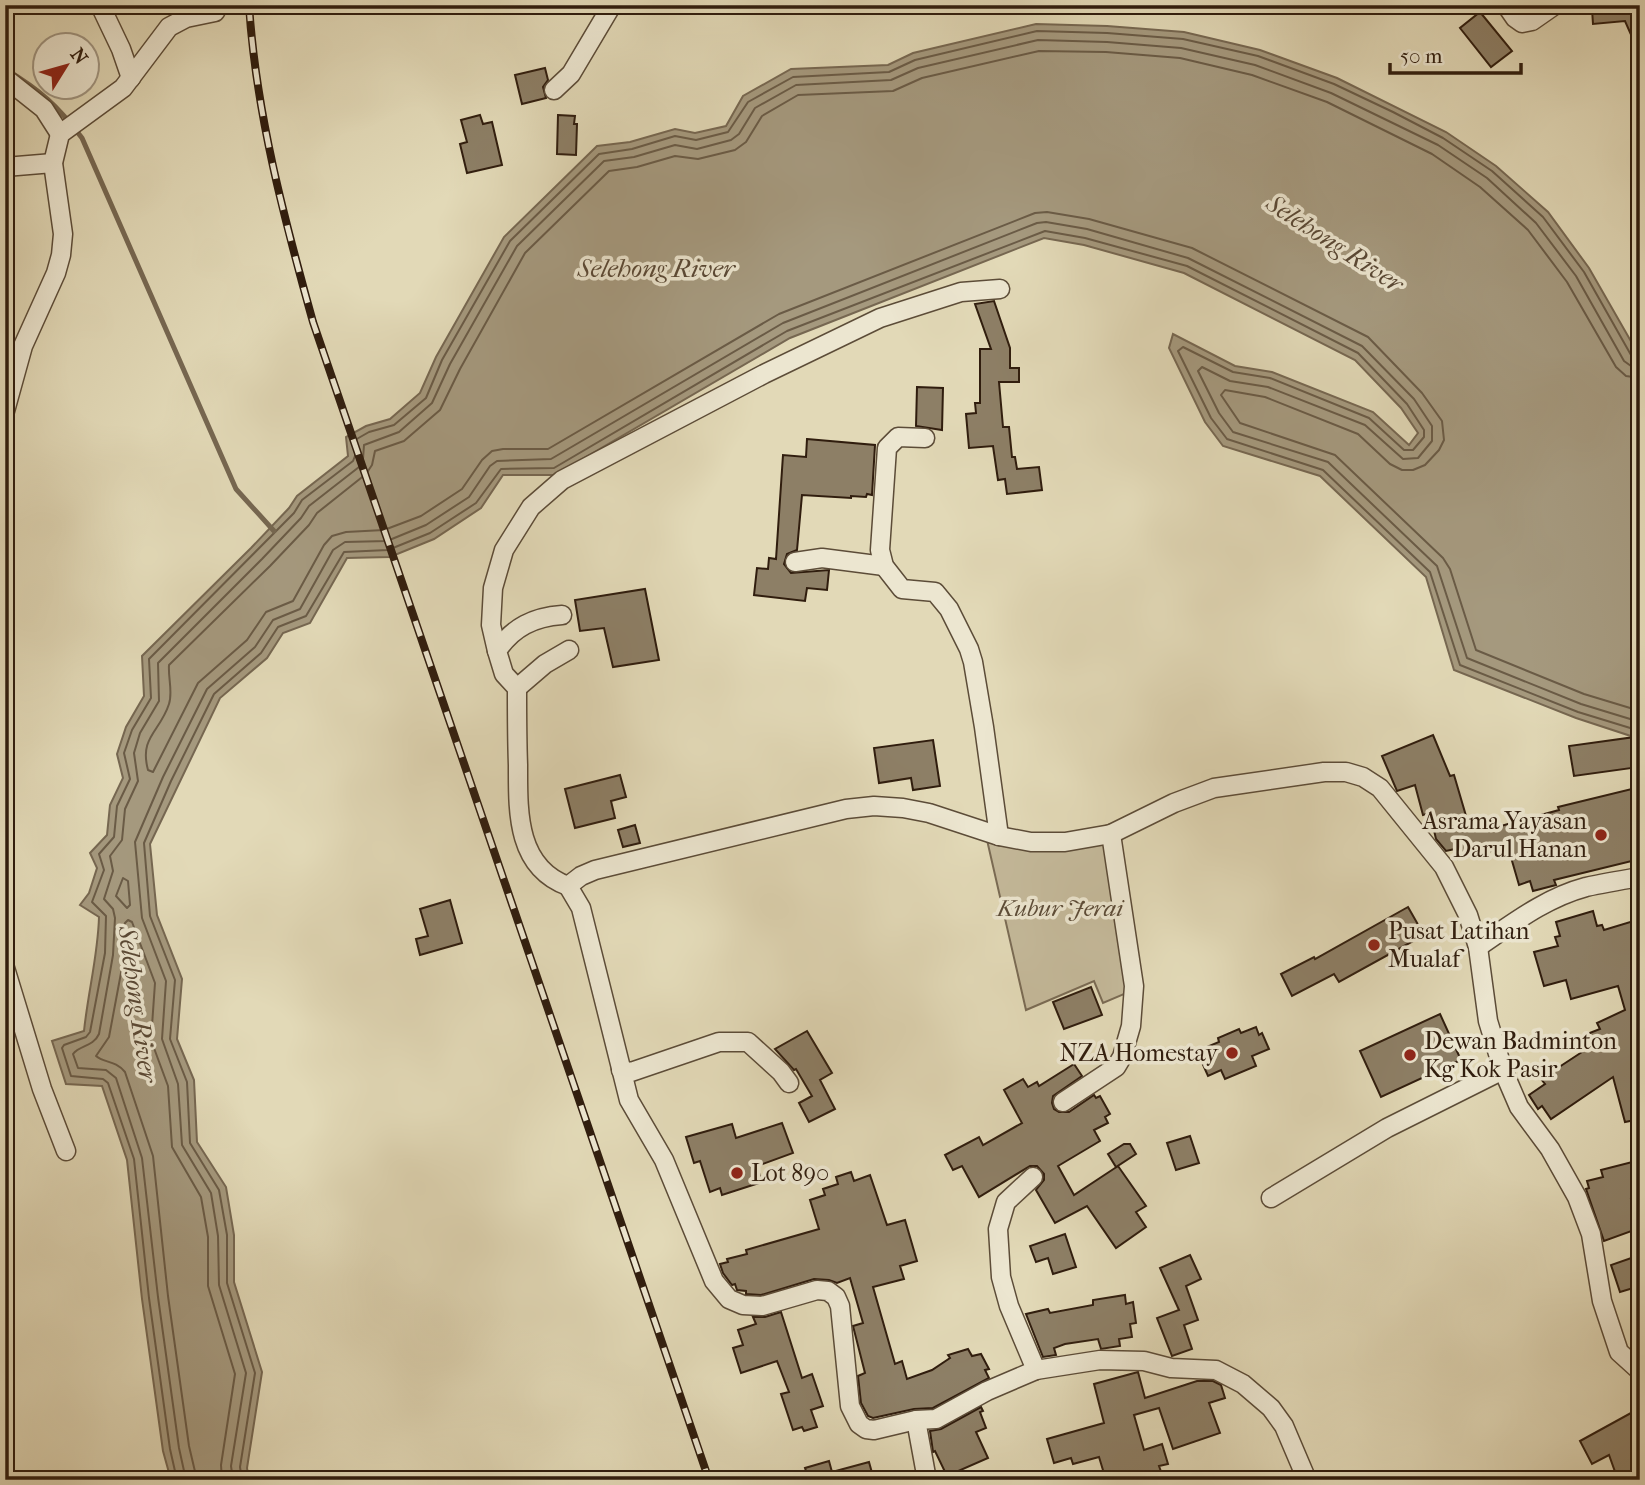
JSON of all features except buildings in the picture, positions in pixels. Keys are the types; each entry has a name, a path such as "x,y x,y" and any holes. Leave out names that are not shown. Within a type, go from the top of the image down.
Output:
{"street":[{"path":"100,5 121,49 131,78"},
{"path":"5,411 23,346 56,273 61,255 63,234 53,163 68,128 122,88 169,27 186,18 215,12 219,5"},
{"path":"554,90 571,74 612,5"},
{"path":"1506,5 1522,23 1532,20 1555,5"},
{"path":"5,78 68,128"},
{"path":"5,167 53,163"},
{"path":"1000,289 961,292 880,318 764,374 562,480 531,507 504,550 493,589 491,625 504,674 517,688 520,825 528,849 540,868 551,880 568,886 581,908 629,1100 664,1160 714,1281 722,1292 736,1303 751,1306 762,1306 817,1290 828,1291 836,1297 840,1306 850,1406 859,1424 874,1430 915,1420 936,1419 987,1391 1036,1370 1100,1360 1144,1361 1171,1367 1216,1370 1243,1384 1271,1408 1284,1426 1307,1480"},
{"path":"925,438 898,437 887,448 880,550 884,566 902,589 935,593 942,599 969,649 978,688 999,836"},
{"path":"795,562 822,558 884,566"},
{"path":"497,651 505,639 524,624 547,616 562,615"},
{"path":"517,688 545,664 569,650"},
{"path":"568,886 595,870 846,808 903,808 929,813 999,836 1031,842 1065,842 1111,834 1174,803 1214,788 1312,773 1346,772 1363,777 1391,800 1444,867 1468,915 1478,947 1492,1039 1503,1070 1519,1107 1550,1149 1577,1197 1591,1234 1602,1301 1619,1352 1640,1371"},
{"path":"1063,1102 1116,1068 1122,1058 1131,1026 1134,986 1111,834"},
{"path":"1478,947 1515,920 1555,899 1585,887 1640,877"},
{"path":"5,968 42,1089 66,1151"},
{"path":"621,1070 631,1072 719,1042 748,1042 781,1072 789,1083"},
{"path":"1272,1198 1387,1128 1503,1070"},
{"path":"1033,1177 1006,1202 998,1229 1001,1277 1009,1306 1036,1370"},
{"path":"915,1420 927,1480"}],"green space":[{"name":"Kubur Jerai","path":"987,840 1105,842 1129,992 1103,1003 1094,981 1026,1010"}],"water":[{"name":"Selehong River","path":"1036,24 1184,32 1260,50 1337,78 1446,132 1496,166 1548,212 1589,268 1640,357 1640,739 1576,718 1454,670 1426,577 1320,476 1223,446 1205,422 1169,348 1173,334 1235,366 1272,372 1373,412 1409,445 1418,433 1401,408 1355,360 1184,273 1084,245 1044,238 790,338 555,475 503,475 481,508 434,539 390,557 347,558 310,623 283,633 267,658 220,698 150,844 157,915 182,979 177,1039 194,1080 197,1142 226,1187 234,1235 234,1282 262,1372 247,1468 249,1480 171,1480 163,1451 142,1299 127,1160 102,1086 66,1084 52,1041 84,1031 99,917 80,905 89,893 97,868 90,853 107,835 110,805 123,778 117,754 126,727 144,696 142,656 251,548 297,496 348,456 346,437 366,426 390,419 420,393 436,357 504,237 597,146 630,142 675,129 695,133 726,126 743,96 791,69 888,65 913,53"}],"waterway":[{"path":"5,69 48,99 82,138 236,489 274,531"}],"railway":[{"path":"249,5 265,125 282,204 313,322 709,1480"}],"place":[{"name":"Asrama Yayasan Darul Hanan","path":"1601,835"},
{"name":"Pusat Latihan Mualaf","path":"1374,945"},
{"name":"NZA Homestay","path":"1232,1053"},
{"name":"Dewan Badminton Kg Kok Pasir","path":"1410,1055"},
{"name":"Lot 890","path":"737,1173"}]}
